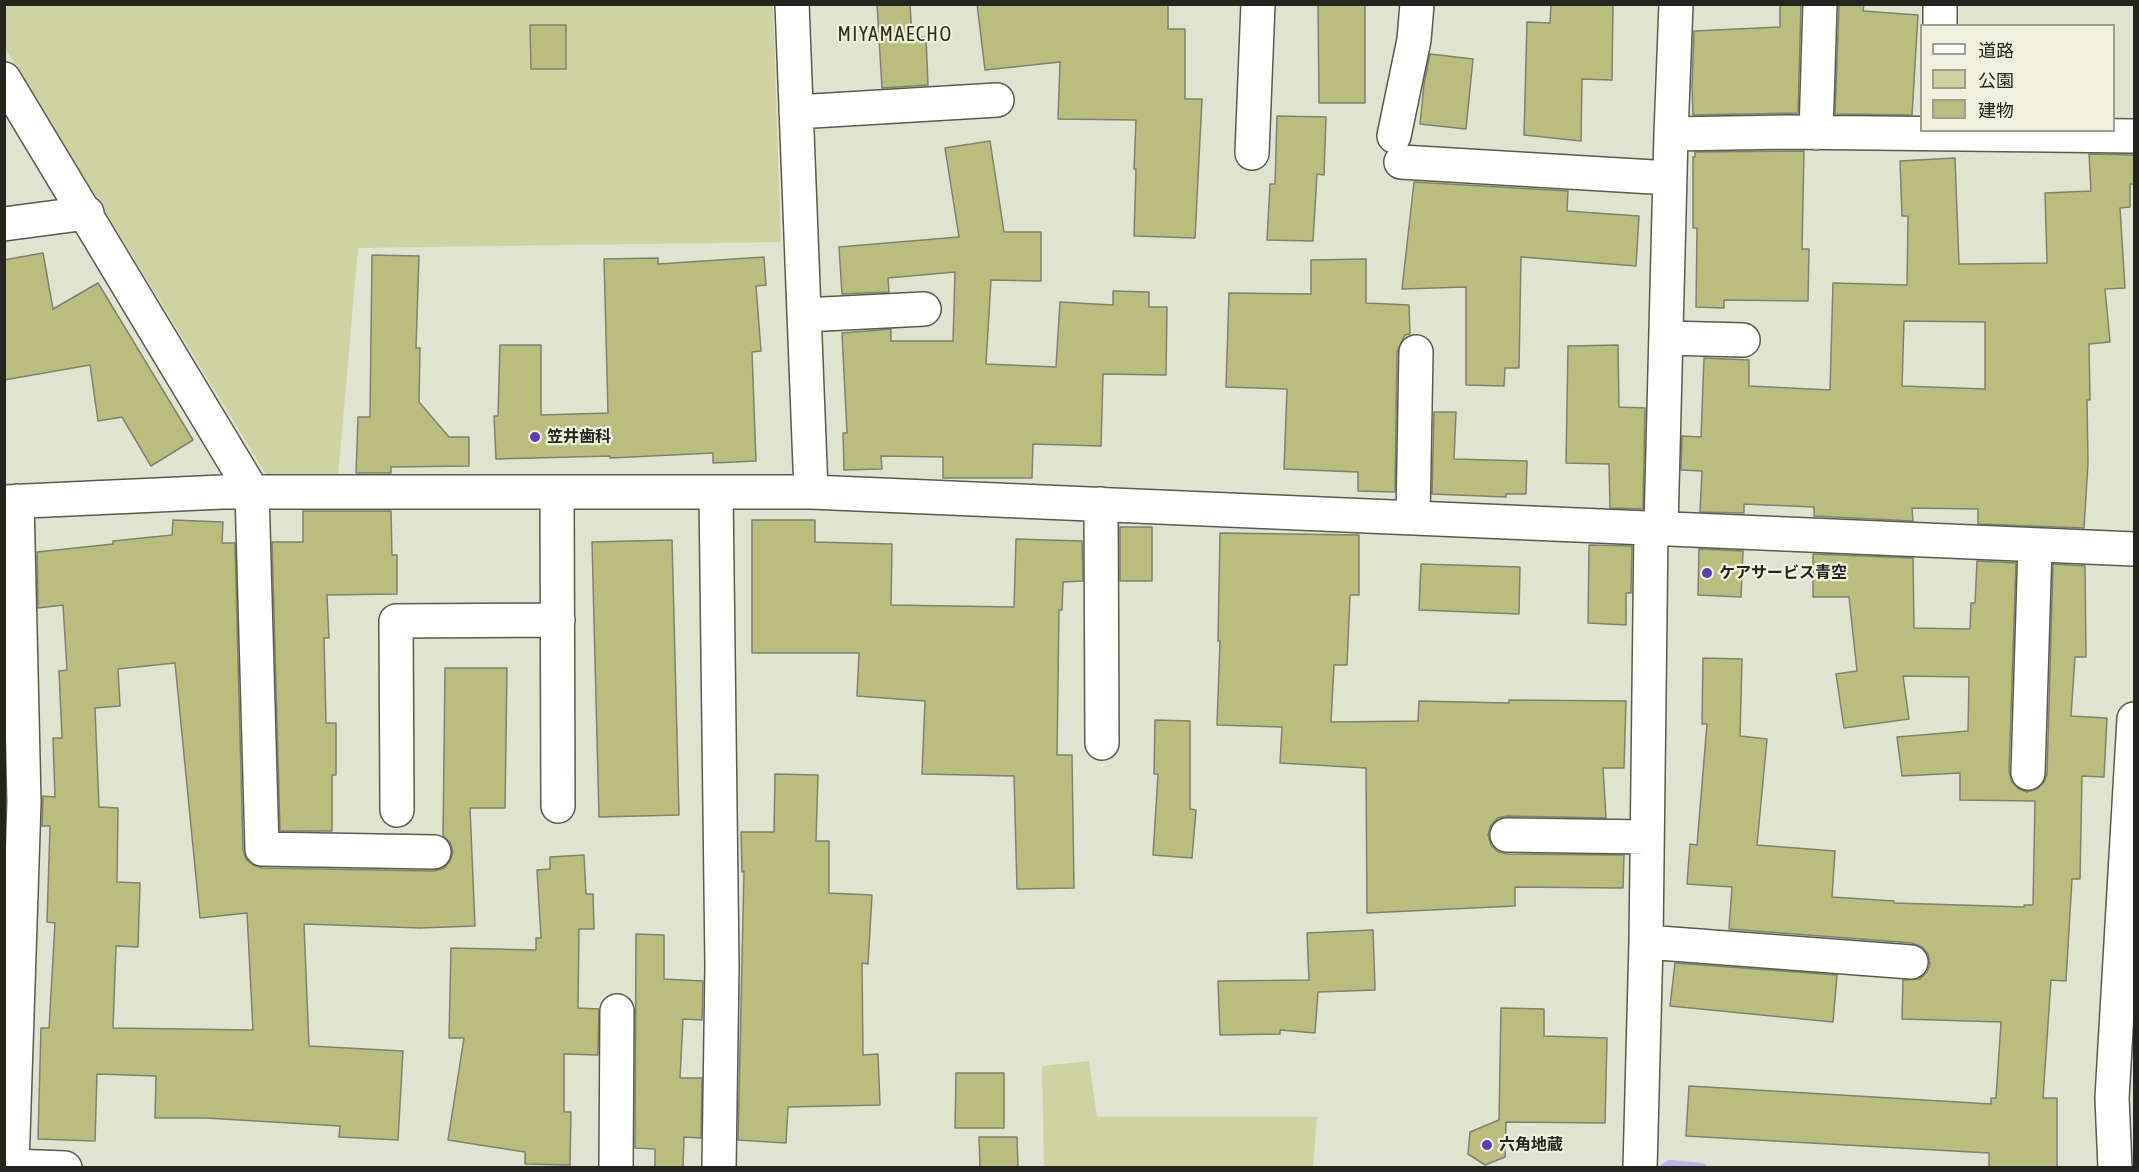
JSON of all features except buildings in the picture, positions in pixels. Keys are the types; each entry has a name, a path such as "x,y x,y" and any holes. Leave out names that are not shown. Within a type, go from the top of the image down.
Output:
{"street":[{"path":"792,4 811,492"},
{"path":"1252,153 1258,4"},
{"path":"1417,4 1414,40 1397,149 1670,178"},
{"path":"1640,1167 1656,528 1667,338 1676,4"},
{"path":"1802,133 1820,4"},
{"path":"1940,4 1940,24"},
{"path":"4,79 87,213 252,491 262,849 434,852"},
{"path":"796,111 997,100"},
{"path":"1671,134 1940,133 2134,136"},
{"path":"4,224 87,213"},
{"path":"804,315 924,309"},
{"path":"1667,338 1743,340"},
{"path":"1413,517 1416,352"},
{"path":"65,1167 12,1167 9,1087 11,1022 24,802 14,763 11,502 252,491 811,492 2134,549"},
{"path":"557,492 558,806"},
{"path":"716,493 722,966 719,1167"},
{"path":"1101,504 1102,743"},
{"path":"2028,773 2035,546"},
{"path":"397,810 396,621 558,620"},
{"path":"2115,1167 2112,1098 2134,719"},
{"path":"1507,835 1647,837"},
{"path":"1646,942 1911,962"},
{"path":"616,1167 617,1011"}],"green space":[{"path":"5,5 773,5 781,242 358,248 338,477 267,476 5,48"},
{"path":"1089,1061 1097,1117 1317,1117 1313,1167 1044,1167 1042,1066"}],"waterway":[{"path":"1665,1168 1670,1165 1702,1168"}],"place":[{"name":"笠井歯科","path":"535,437"},
{"name":"ケアサービス青空","path":"1707,573"},
{"name":"六角地蔵","path":"1487,1145"}],"district":[{"name":"MIYAMAECHO","path":"895,35"}]}
